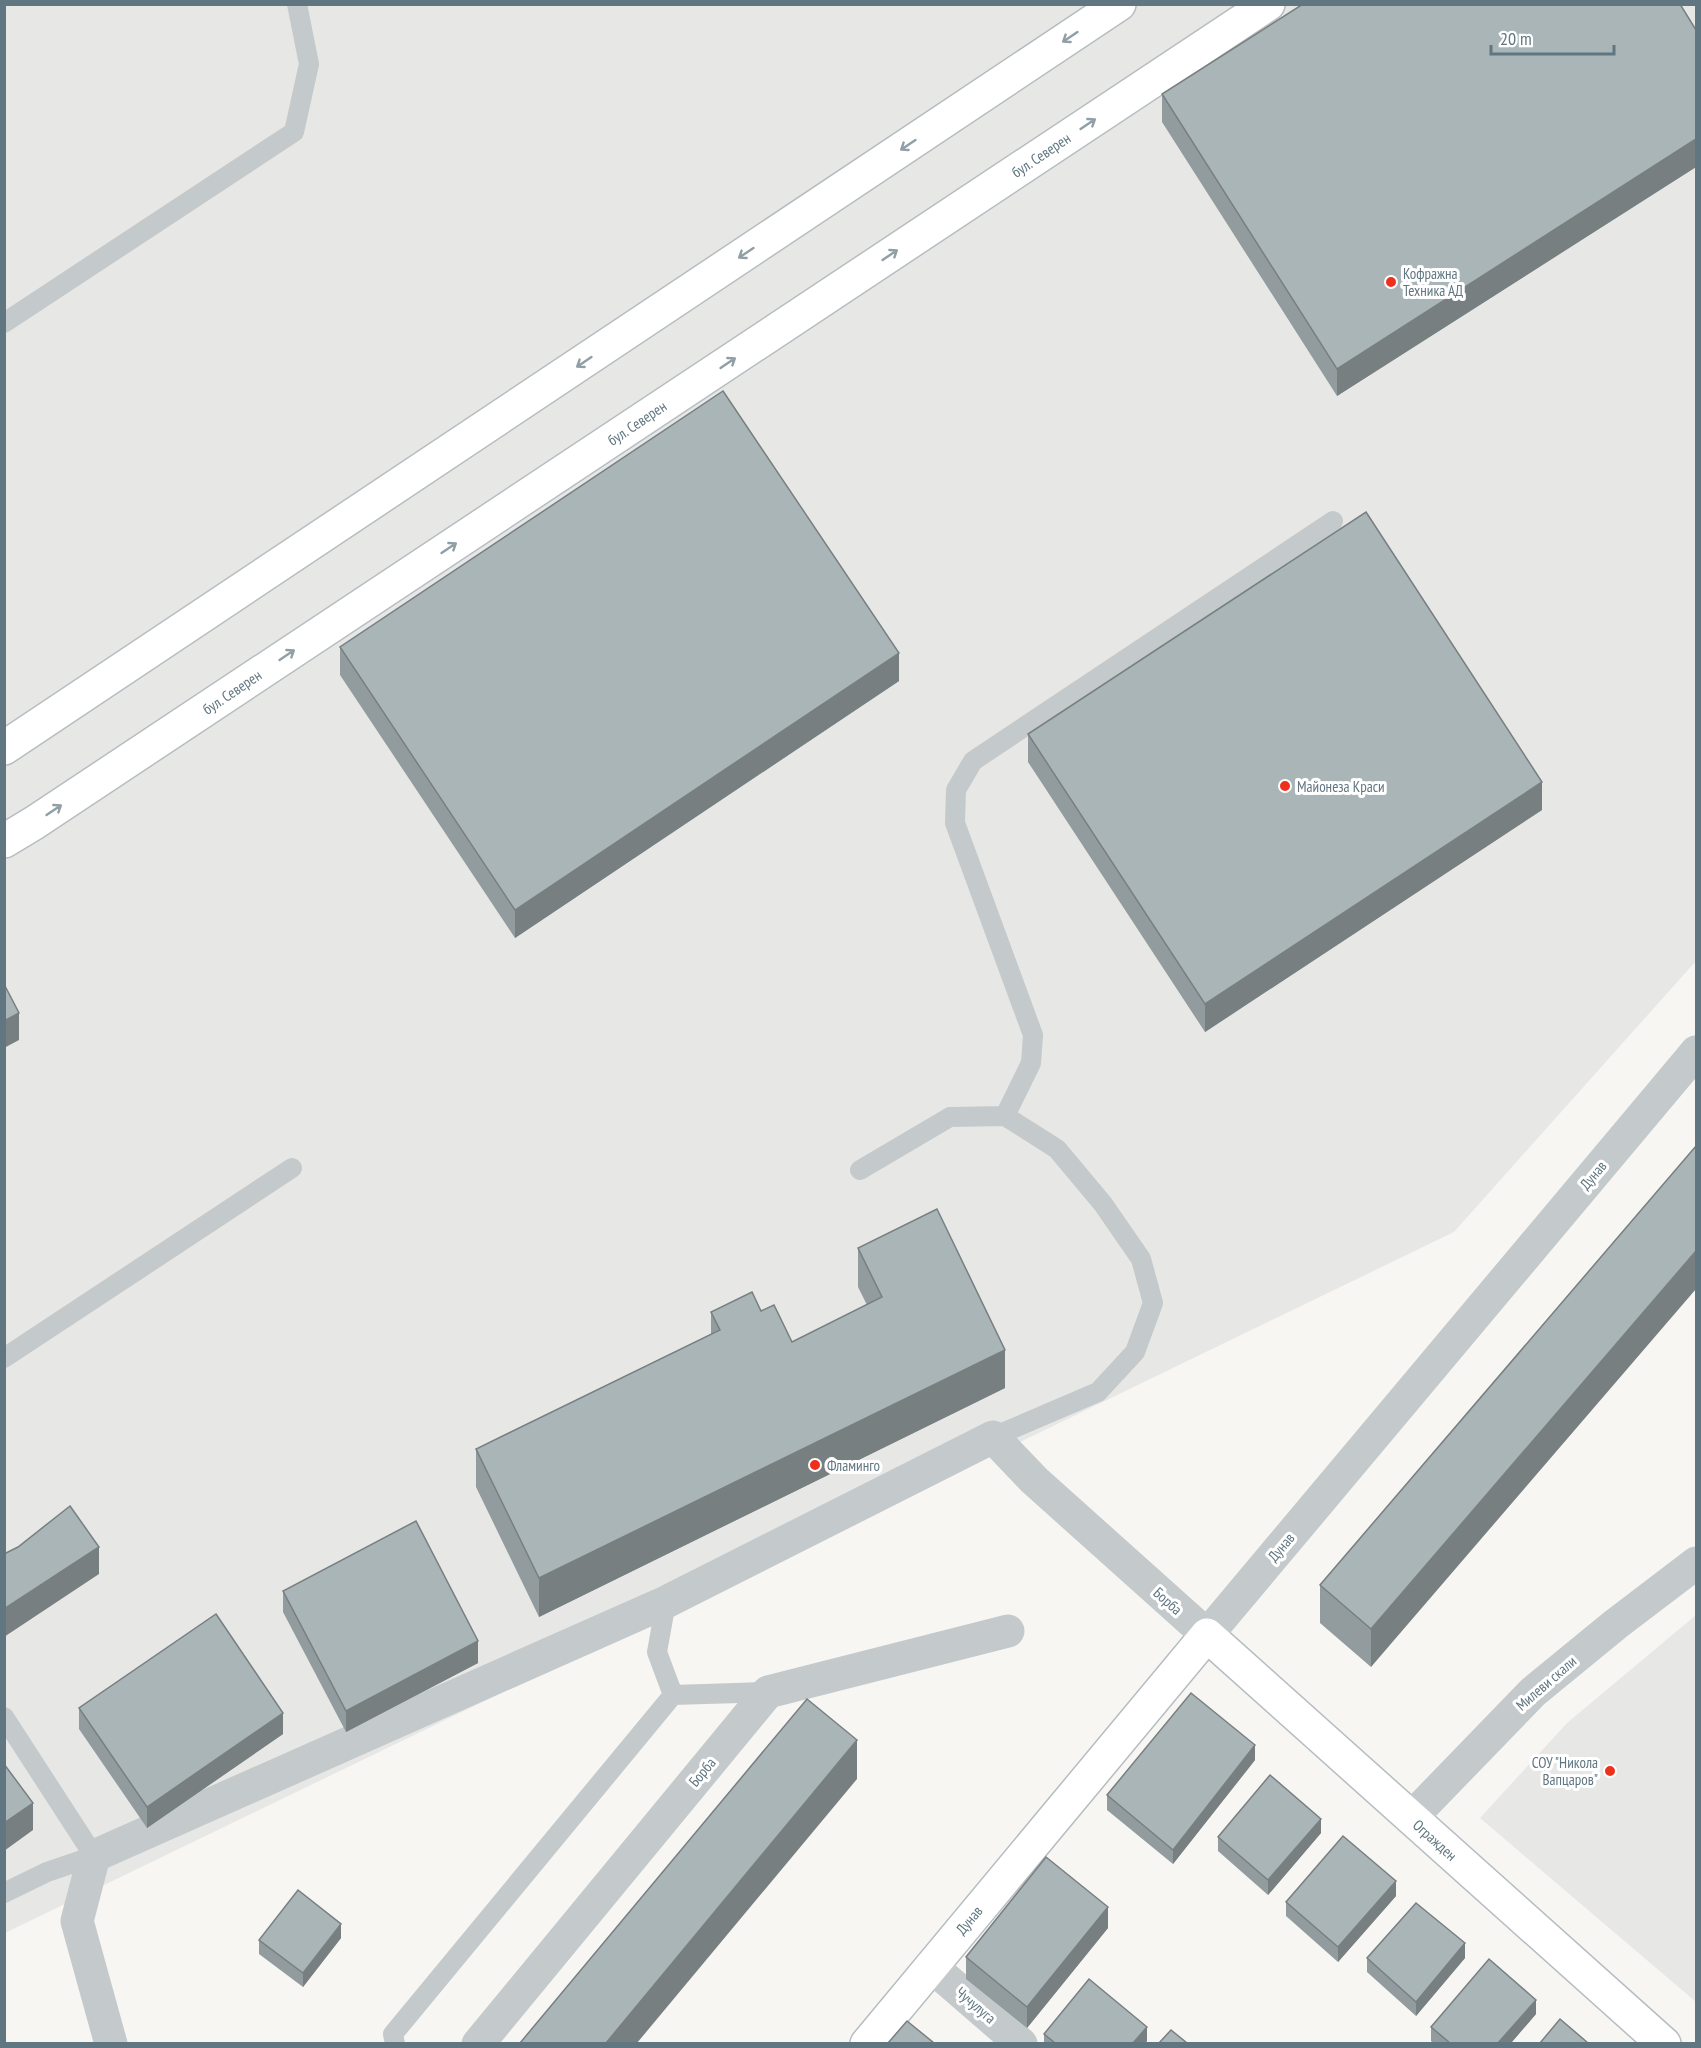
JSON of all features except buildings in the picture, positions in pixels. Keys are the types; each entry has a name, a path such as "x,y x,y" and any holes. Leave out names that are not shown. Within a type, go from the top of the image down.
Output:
{"main road":[{"path":"4,748 1119,4"},
{"name":"бул. Северен","path":"4,841 44,817 1268,4"},
{"name":"Огражден","path":"1207,1635 1664,2043"},
{"name":"Дунав","path":"867,2043 1207,1635"}],"street":[{"name":"Дунав","path":"1207,1635 1696,1052"},
{"name":"Борба","path":"993,1437 1034,1480 1207,1635"},
{"path":"111,2043 77,1921 94,1856 666,1602 993,1437"},
{"name":"Милеви скали","path":"1411,1818 1533,1692 1616,1624 1696,1563"},
{"path":"768,1692 1008,1631"},
{"name":"Борба","path":"477,2043 768,1692"},
{"name":"Чучулуга","path":"931,1966 1021,2043"}],"lane":[{"path":"4,323 294,132 309,64 297,4"},
{"path":"1005,1116 1031,1063 1033,1035 955,822 956,790 973,761 1333,521"},
{"path":"860,1170 950,1116 1005,1116 1057,1149 1103,1204 1141,1259 1153,1303 1135,1352 1098,1392 993,1437"},
{"path":"4,1358 292,1168"},
{"path":"666,1602 657,1652 673,1695"},
{"path":"395,2043 393,2034 673,1695 768,1692"},
{"path":"4,1717 94,1856 46,1872 4,1893"}],"shaded area":[{"path":"5,5 1696,5 1696,961 1454,1232 5,1933"},
{"name":"СОУ \"Никола Вапцаров\"","path":"1696,1615 1696,2002 1480,1818 1567,1723"}],"place":[{"name":"Кофражна Техника АД","path":"1391,282"},
{"name":"Майонеза Краси","path":"1285,786"},
{"name":"Фламинго","path":"815,1465"},
{"name":"СОУ \"Никола Вапцаров\"","path":"1610,1771"}]}
